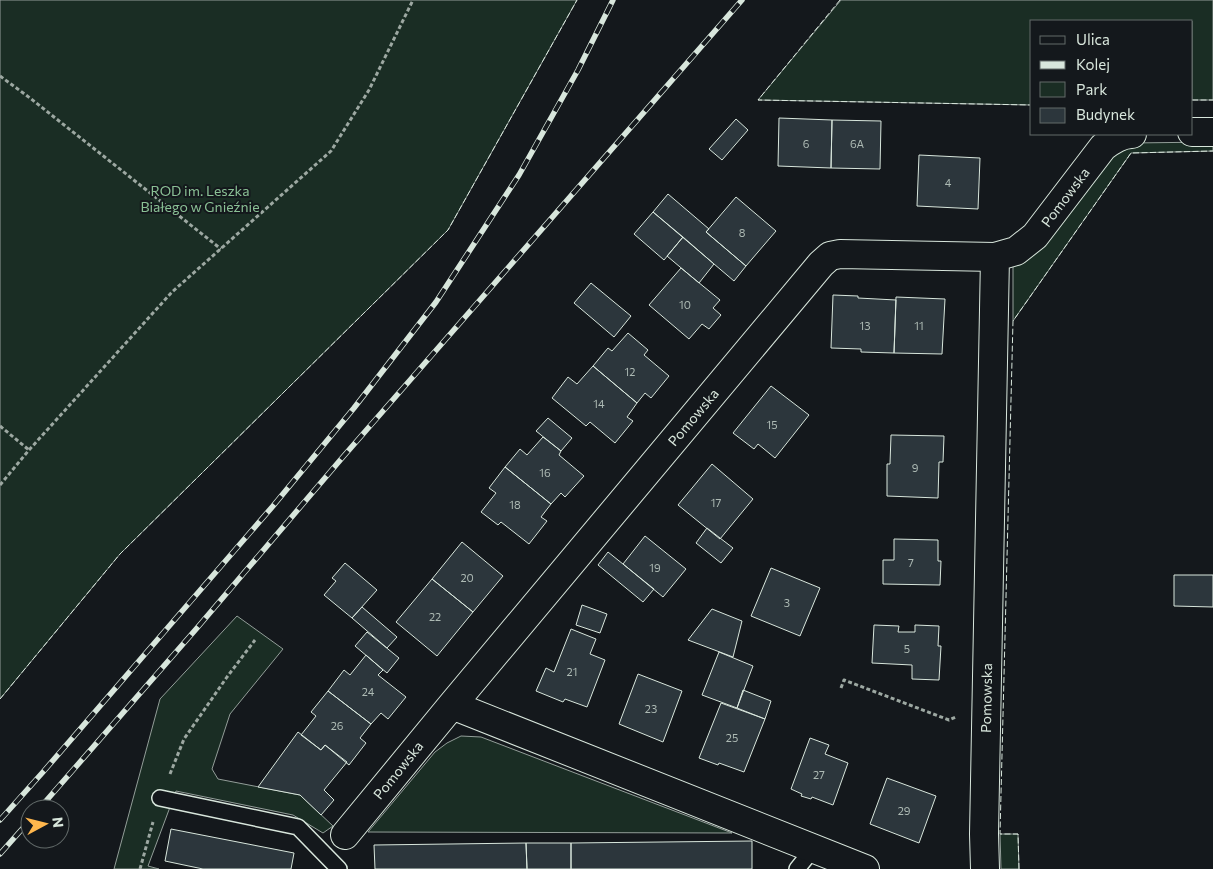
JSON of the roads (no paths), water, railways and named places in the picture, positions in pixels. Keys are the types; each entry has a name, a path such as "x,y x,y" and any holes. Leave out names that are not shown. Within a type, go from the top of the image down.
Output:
{"street":[{"path":"1193,132 1213,132"},
{"name":"Pomowska","path":"345,836 821,264 830,256 840,254 995,257 1016,251 1035,236 1103,147 1114,139 1125,135"},
{"name":"Pomowska","path":"985,869 984,825 995,257"},
{"path":"452,706 805,859 865,869"}],"lane":[{"path":"160,798 298,827 339,869"}],"railway":[{"path":"0,820 273,506 354,408 436,302 519,175 578,70 613,0"},
{"path":"48,799 342,458 742,0"},
{"path":"0,854 20,831"}],"park label":[{"name":"ROD im. Leszka Białego w Gnieźnie","path":"200,198"}]}
